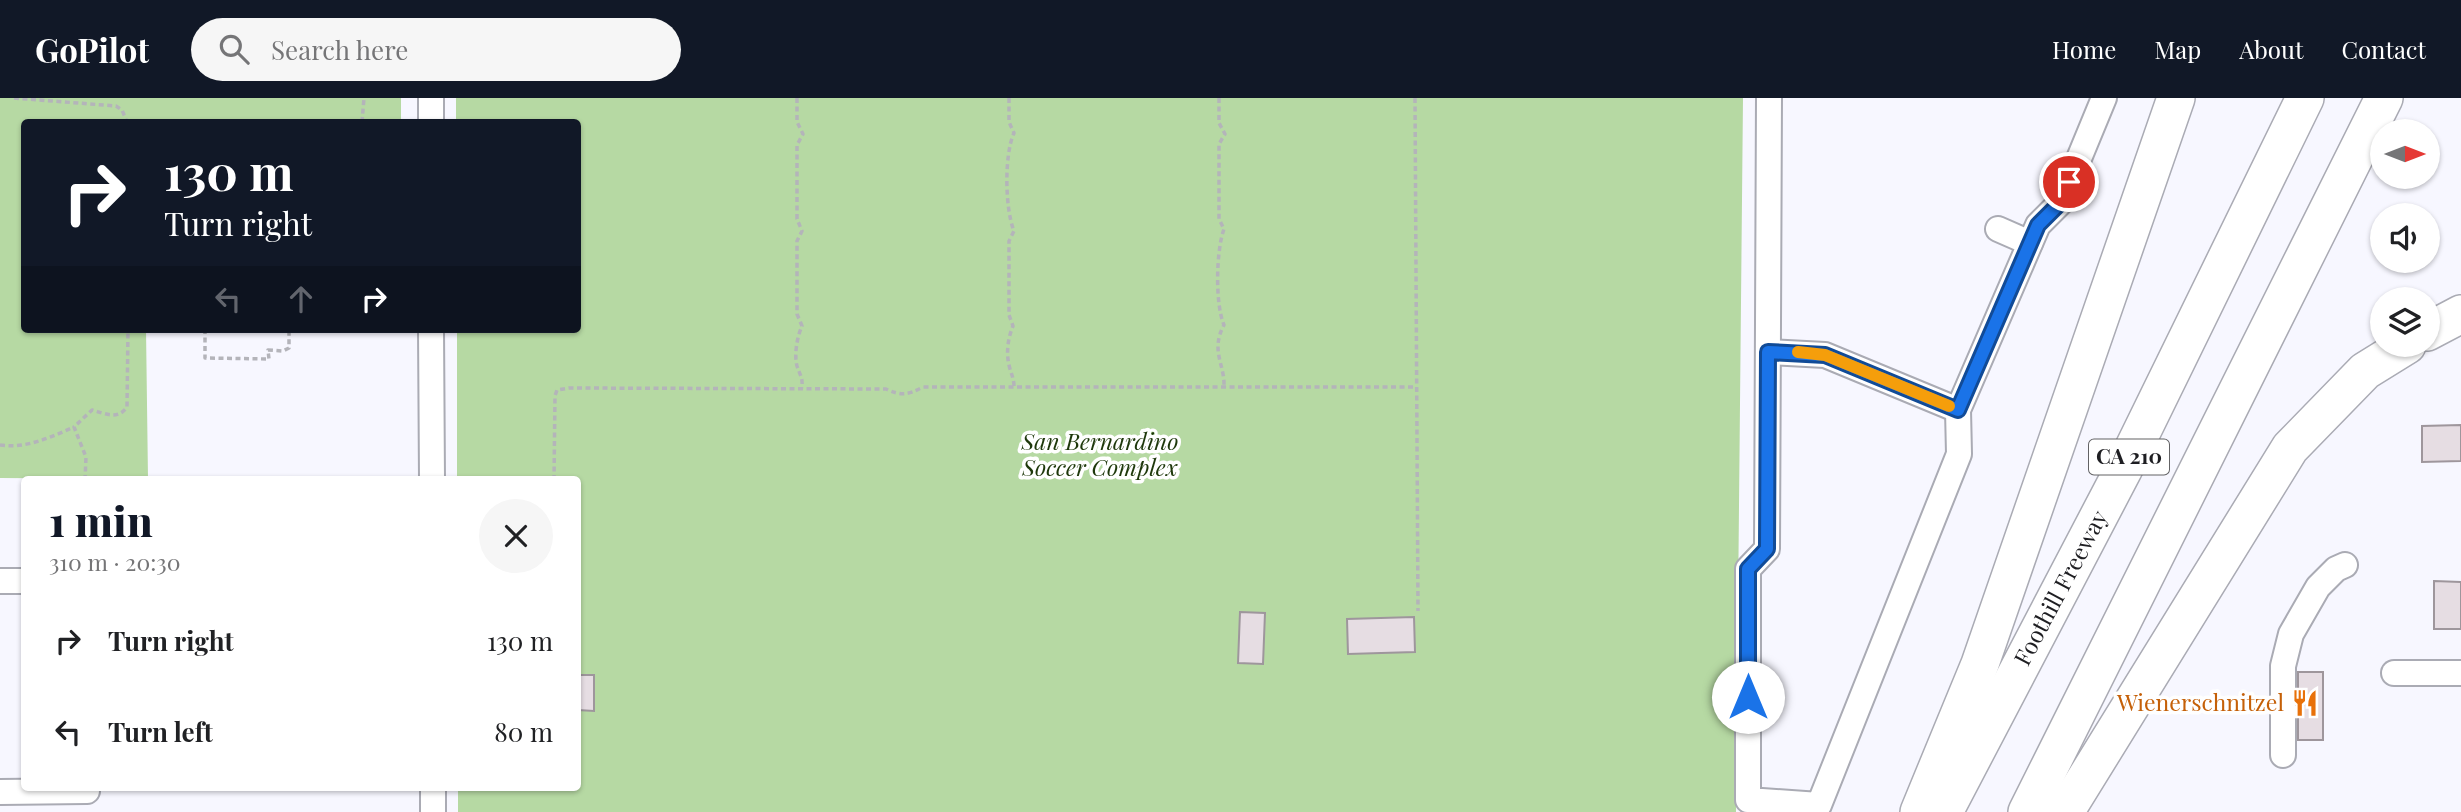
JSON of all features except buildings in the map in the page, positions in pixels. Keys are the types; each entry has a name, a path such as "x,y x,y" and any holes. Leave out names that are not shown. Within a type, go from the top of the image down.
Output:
{"highway":[{"path":"1919,812 1980,664 2176,98"},
{"name":"Foothill Freeway","path":"1944,812 2123,470 2305,98"},
{"name":"CA 210","path":"2027,812 2384,98"},
{"path":"2440,325 2461,314"},
{"path":"2065,812 2290,448 2365,371 2388,357"}],"street":[{"path":"431,98 431,119"},
{"path":"1769,98 1767,549 1748,569 1748,800 1798,808 1819,805 1959,454 1958,410 2038,225 2061,202 2104,98"},
{"path":"1998,229 2030,243"},
{"path":"432,333 432,476"},
{"path":"1768,352 1825,355 1958,410"},
{"path":"2283,755 2283,666 2291,634 2318,587 2336,569 2345,565"},
{"path":"0,581 21,581"},
{"path":"2394,673 2461,673"},
{"path":"433,791 433,812"},
{"path":"0,792 87,797"}],"path":[{"path":"14,98 116,106 122,110 126,119"},
{"path":"362,119 364,98"},
{"path":"797,98 797,122 803,134 797,145 797,219 802,231 797,241 797,314 802,326 797,337 797,366 803,374 802,388"},
{"path":"1009,98 1009,122 1014,133 1008,146 1009,218 1014,231 1009,242 1009,315 1013,326 1008,338 1009,365 1014,377 1014,387"},
{"path":"1219,98 1219,124 1225,134 1219,145 1219,219 1224,229 1219,242 1219,314 1224,325 1219,335 1219,366 1224,387"},
{"path":"1415,98 1418,611"},
{"path":"0,445 11,447 44,440 74,427 92,410 114,416 122,414 127,407 128,333"},
{"path":"205,333 205,358 269,359 268,351 283,351 289,348 289,333"},
{"path":"554,476 557,390 569,388 886,388 899,395 909,395 923,387 1416,387"},
{"path":"74,427 86,457 85,476"}],"green space":[{"path":"0,98 401,98 401,119 21,119 21,333 146,333 148,476 0,478"},
{"name":"San Bernardino Soccer Complex","path":"456,98 1743,98 1736,812 458,812 458,791 581,791 581,476 457,476 457,333 581,333 581,119 456,119"}],"slow traffic":[{"path":"1798,352 1825,355 1949,406"}],"place":[{"name":"Wienerschnitzel","path":"2305,703"}],"route":[{"path":"1748,697 1748,569 1767,549 1768,352 1825,355 1958,410 2038,225 2061,202 2069,182"}]}
